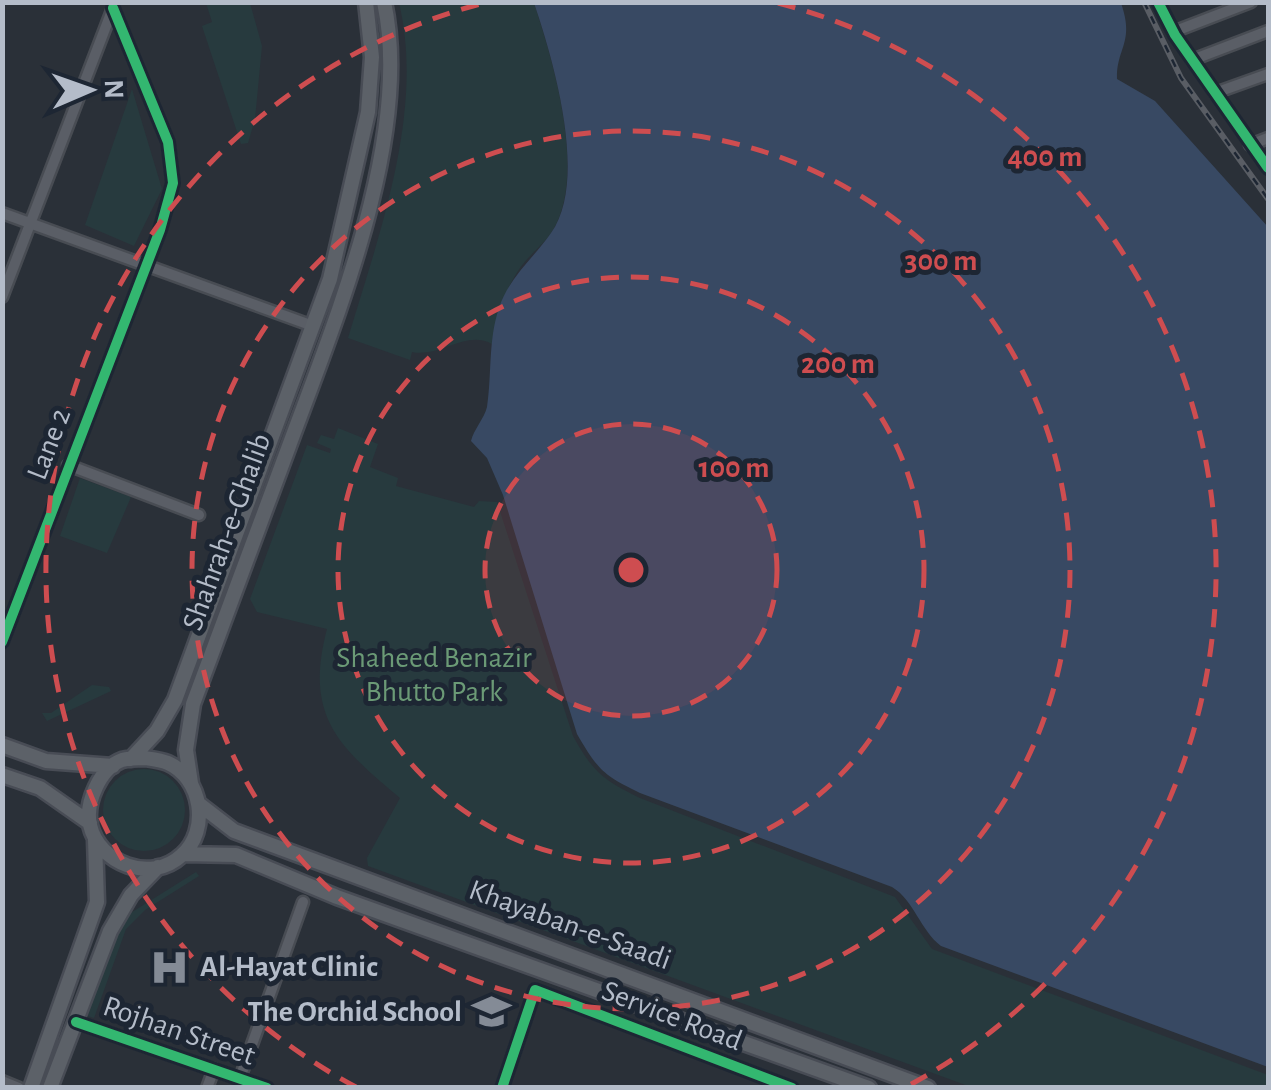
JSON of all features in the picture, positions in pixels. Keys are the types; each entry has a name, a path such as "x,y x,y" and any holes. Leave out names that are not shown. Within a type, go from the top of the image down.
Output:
{"main road":[{"path":"366,2 372,57 368,112 330,276 335,284 348,283 387,117 392,64 384,2"},
{"name":"Shahrah-e-Ghalib","path":"131,760 156,731 175,700 330,276"},
{"name":"Shahrah-e-Ghalib","path":"191,784 186,750 192,704 348,283"},
{"path":"323,298 334,296 341,303"},
{"path":"2,745 46,761 113,766 145,758 169,764 191,784 199,804 198,825 184,854 158,867 131,896 110,931 50,1088"},
{"path":"113,766 99,781 89,807 95,838 119,862 137,868 158,867"},
{"path":"2,774 40,788 90,823"},
{"name":"Khayaban-e-Saadi","path":"199,804 234,831 928,1088"},
{"path":"30,1088 97,902 95,838"},
{"name":"Khayaban-e-Saadi","path":"184,854 236,855 337,897 868,1088"}],"street":[{"path":"1173,32 1251,2"},
{"path":"1160,3 1173,32 1268,168"},
{"path":"2,297 114,5"},
{"name":"Lane 2","path":"4,634 160,230 173,184 168,142 114,5"},
{"path":"1192,60 1268,31"},
{"path":"1215,93 1268,74"},
{"path":"1250,144 1268,138"},
{"path":"2,212 313,326"},
{"path":"68,464 199,515"},
{"path":"240,1078 303,902"},
{"name":"Service Road","path":"502,1088 535,990 763,1083 792,1088"},
{"name":"Rojhan Street","path":"76,1022 267,1088"},
{"path":"207,1088 214,1068"},
{"path":"2,1081 20,1088"}],"green space":[{"path":"206,3 250,3 262,46 255,119 248,143 241,144 202,26 212,22"},
{"path":"399,3 534,3 557,85 567,148 563,206 553,230 508,288 492,344 473,340 412,352 410,360 348,338 385,215 402,129 406,44"},
{"path":"132,89 162,189 134,246 85,225"},
{"name":"Shaheed Benazir Bhutto Park","path":"338,428 378,444 370,467 398,478 396,486 474,507 479,501 497,502 573,736 593,767 608,780 640,798 895,897 932,949 1268,1075 1268,1087 971,1087 368,866 367,858 400,798 359,762 332,727 320,685 327,629 257,612 250,599 307,445 330,453 331,449 317,443 321,435 334,439"},
{"path":"80,478 131,497 107,553 60,536"},
{"path":"92,685 109,687 111,691 47,721 42,713 51,713"},
{"path":"144,769 160,772 173,781 182,794 182,826 173,839 160,848 144,851 128,848 115,839 106,826 103,810 106,794 115,781 128,772"},
{"path":"196,872 199,876 145,910 126,929 94,1018 87,1016 116,934 129,914"}],"water":[{"path":"534,3 1121,3 1126,36 1117,79 1155,101 1268,227 1268,1067 941,946 906,899 892,887 640,793 609,776 590,756 577,734 503,495 487,458 471,441 487,407 493,332 503,297 551,233 562,210 567,183 558,86"}],"railway":[{"path":"1144,2 1181,78 1268,199"}],"cycle path":[{"path":"1158,2 1175,35 1268,168"},
{"path":"2,642 160,230 173,183 168,142 113,8"},
{"path":"502,1088 535,990 792,1088"},
{"path":"76,1022 267,1088"}],"place":[{"name":"Al-Hayat Clinic","path":"170,967"},
{"name":"The Orchid School","path":"492,1012"}]}
